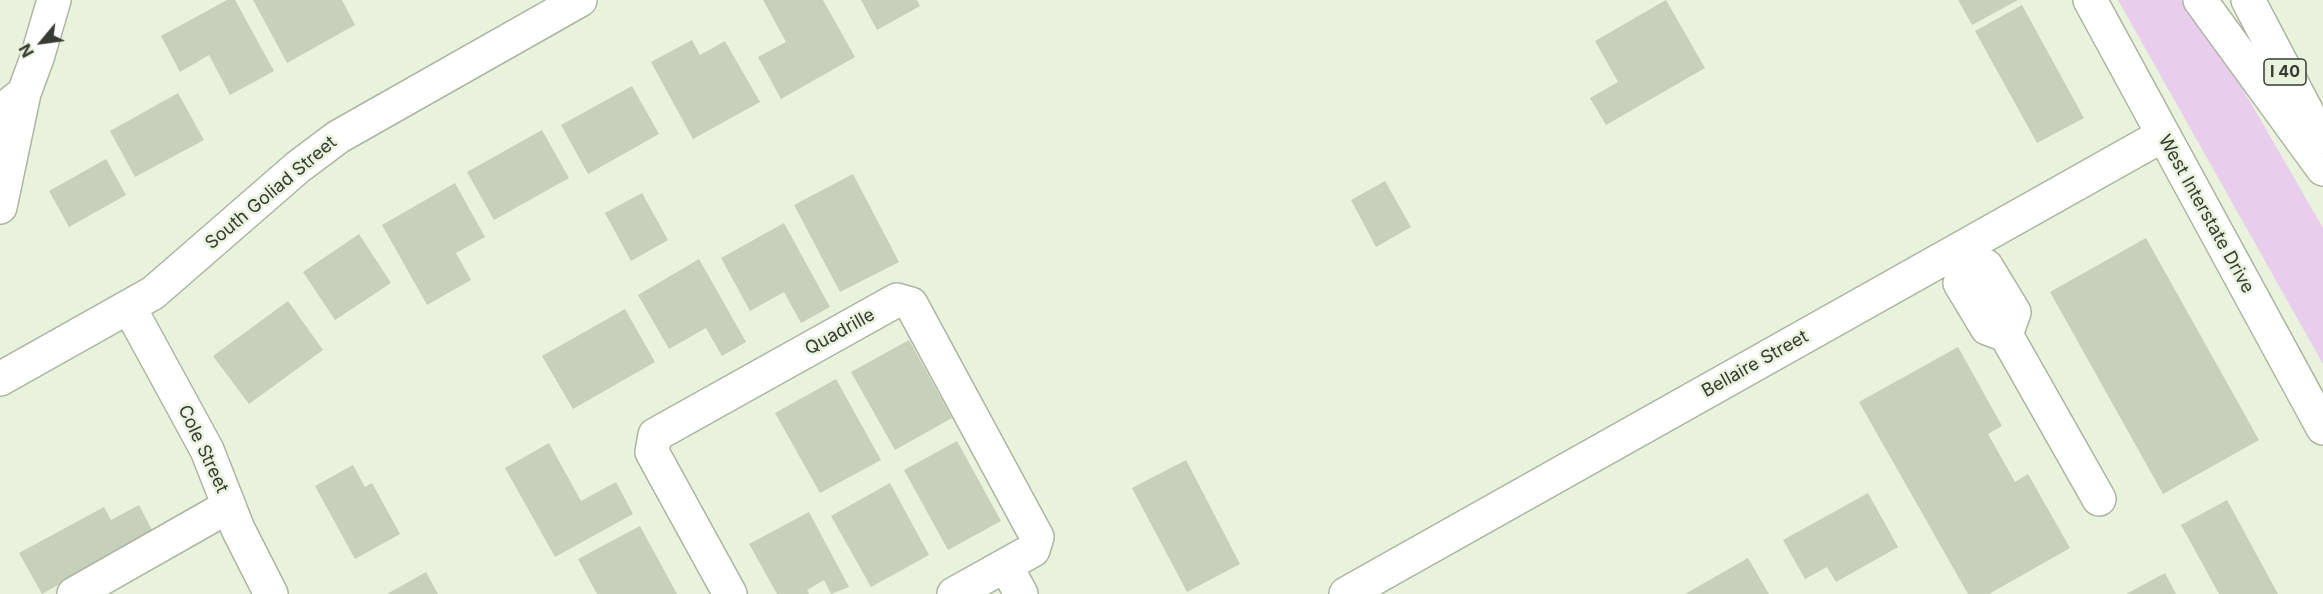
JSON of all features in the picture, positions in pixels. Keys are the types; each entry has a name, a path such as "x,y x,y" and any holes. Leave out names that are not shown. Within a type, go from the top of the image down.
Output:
{"main road":[{"path":"0,207 12,103 37,58 54,0"},
{"name":"South Goliad Street","path":"0,380 153,293 298,167 338,137 580,0"},
{"name":"West Interstate Drive","path":"2090,0 2323,428"},
{"path":"2200,0 2323,169"},
{"name":"I 40","path":"2248,0 2323,143"},
{"name":"Bellaire Street","path":"1346,594 1964,255 2163,135"},
{"path":"1964,255 1960,284 1987,328 2006,335 2099,499"},
{"name":"Quadrille","path":"730,594 652,452 655,435 897,300 911,304 1037,537 1033,550 954,594"},
{"name":"Cole Street","path":"129,308 207,450 245,544 271,594"},
{"path":"74,594 229,506"},
{"path":"1006,566 1022,594"}],"shaded area":[{"path":"2118,0 2181,0 2241,86 2323,228 2323,364"}],"building":[{"path":"227,0 235,0 274,71 230,95 209,55 180,72 161,36"},
{"path":"253,0 342,0 355,25 287,63"},
{"path":"763,0 823,0 855,57 781,99 758,57 786,42"},
{"path":"861,0 917,0 920,6 877,30"},
{"path":"1666,0 1705,68 1606,125 1590,98 1618,82 1595,41"},
{"path":"1958,0 2018,0 1972,25"},
{"path":"2022,5 2084,118 2037,143 1975,31"},
{"path":"692,40 700,55 725,41 760,102 693,139 651,62"},
{"path":"632,86 659,134 588,174 561,125"},
{"path":"178,93 204,140 135,177 110,131"},
{"path":"542,130 569,178 494,220 467,172"},
{"path":"106,159 126,195 69,227 49,191"},
{"path":"853,174 899,262 840,292 794,205"},
{"path":"1385,181 1411,227 1376,247 1351,200"},
{"path":"455,183 485,237 456,253 471,280 427,305 382,225"},
{"path":"642,193 668,240 631,261 605,213"},
{"path":"784,223 830,307 801,323 784,292 750,311 721,258"},
{"path":"359,234 391,283 335,320 303,272"},
{"path":"2146,238 2259,440 2163,494 2050,292"},
{"path":"699,259 746,342 722,356 706,328 669,349 638,295"},
{"path":"288,301 323,350 249,404 213,356"},
{"path":"625,309 655,362 573,409 542,356"},
{"path":"909,340 952,418 895,450 851,372"},
{"path":"1958,347 2002,426 1988,434 2015,482 2028,474 2070,548 1989,594 1968,594 1859,402"},
{"path":"836,379 881,460 820,493 775,413"},
{"path":"957,441 1001,521 948,550 904,470"},
{"path":"549,443 581,501 616,482 633,514 555,557 505,468"},
{"path":"1186,460 1240,564 1187,592 1132,488"},
{"path":"353,465 365,487 372,483 400,534 355,559 315,486"},
{"path":"890,483 929,555 871,587 831,516"},
{"path":"1868,493 1898,547 1836,582 1827,567 1805,579 1783,540"},
{"path":"2227,500 2278,594 2219,594 2181,525"},
{"path":"139,505 153,532 42,594 19,553 104,507 111,520"},
{"path":"809,512 849,587 831,594 824,580 807,590 809,594 777,594 749,544"},
{"path":"640,526 677,594 597,594 578,559"},
{"path":"1748,558 1769,594 1685,594"},
{"path":"426,572 438,594 387,594"},
{"path":"2165,573 2176,594 2126,594"}]}
